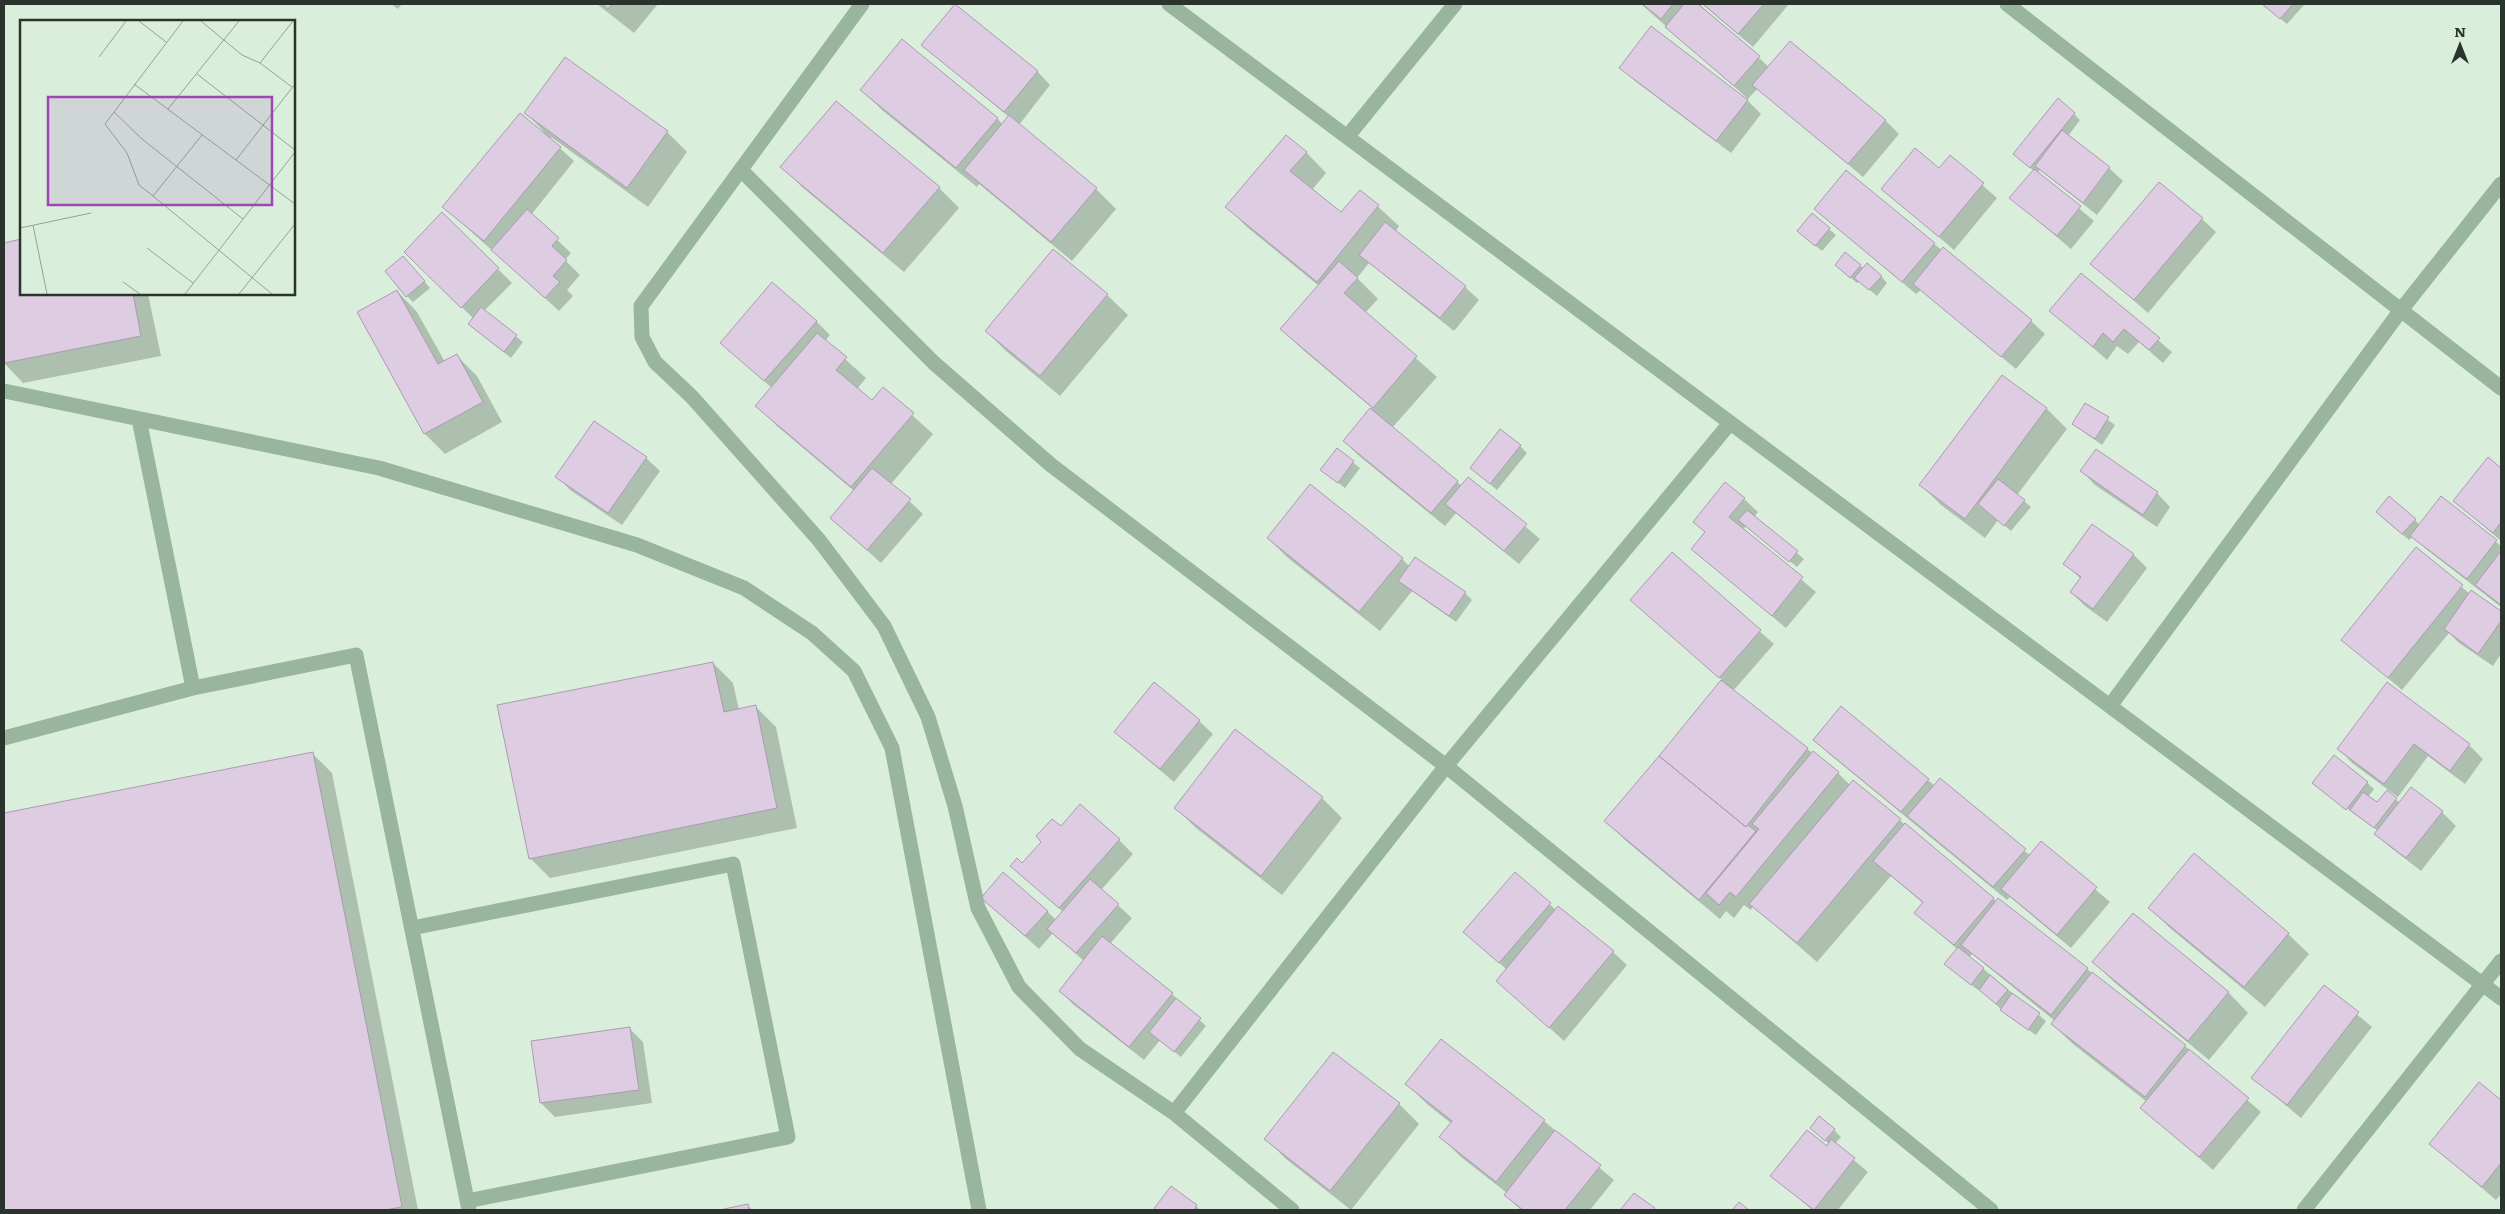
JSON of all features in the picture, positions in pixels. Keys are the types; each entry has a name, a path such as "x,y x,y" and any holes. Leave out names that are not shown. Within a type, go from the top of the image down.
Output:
{"street":[{"path":"862,4 641,306 642,337 655,362 692,397 820,540 884,626 928,717 955,806 978,908 1019,987 1080,1049 1174,1113 1292,1210"},
{"path":"1169,4 2501,998"},
{"path":"1347,137 1456,4"},
{"path":"2007,4 2501,388"},
{"path":"741,170 934,364 1051,465 1446,766 1991,1210"},
{"path":"2110,706 2401,310 2501,184"},
{"path":"4,391 379,468 637,545 744,588 812,632 854,671 892,748 979,1210"},
{"path":"138,419 193,688"},
{"path":"1174,1113 1446,766 1730,423"},
{"path":"4,738 193,688 356,655 468,1206 788,1137 733,864 412,928"},
{"path":"2304,1210 2501,961"}],"building":[{"path":"602,4 612,4 608,9"},
{"path":"955,4 1038,71 1004,112 921,45"},
{"path":"1642,4 1673,4 1661,19"},
{"path":"1684,4 1698,4 1760,56 1734,86 1665,27"},
{"path":"1703,4 1764,4 1738,34"},
{"path":"2262,4 2293,4 2280,19"},
{"path":"1651,26 1748,100 1716,141 1619,68"},
{"path":"902,39 998,118 956,168 860,90"},
{"path":"1790,41 1886,120 1848,164 1752,85"},
{"path":"565,57 668,131 627,188 524,113"},
{"path":"2058,98 2075,113 2030,168 2013,154"},
{"path":"836,101 940,187 883,253 780,167"},
{"path":"520,113 561,147 484,241 442,207"},
{"path":"1009,115 1097,188 1051,242 964,170"},
{"path":"2062,130 2110,167 2083,203 2035,166"},
{"path":"1286,135 1307,152 1290,171 1341,212 1360,190 1379,205 1317,282 1225,207"},
{"path":"1915,148 1939,168 1950,155 1984,183 1939,237 1881,189"},
{"path":"2034,169 2081,206 2057,236 2009,198"},
{"path":"1846,170 1935,243 1902,282 1814,209"},
{"path":"2159,182 2203,218 2134,300 2090,264"},
{"path":"527,209 559,238 552,246 567,260 553,276 560,282 545,298 491,250"},
{"path":"442,212 499,268 461,308 404,252"},
{"path":"1812,213 1830,228 1815,246 1797,231"},
{"path":"1385,222 1466,286 1440,318 1359,255"},
{"path":"20,239 20,295 133,295 141,336 4,363 4,243"},
{"path":"1943,247 2032,320 2001,357 1913,284"},
{"path":"1053,249 1108,294 1040,376 985,331"},
{"path":"1845,252 1861,265 1850,278 1835,265"},
{"path":"403,256 425,281 406,297 385,271"},
{"path":"1339,261 1358,278 1344,293 1417,356 1373,408 1280,329"},
{"path":"1867,263 1882,276 1869,290 1854,278"},
{"path":"2081,273 2160,338 2149,350 2124,329 2113,342 2103,333 2093,347 2049,311"},
{"path":"772,282 817,321 764,381 720,343"},
{"path":"397,290 438,364 457,354 483,402 424,434 357,312"},
{"path":"481,307 517,335 504,352 468,324"},
{"path":"817,333 847,357 836,370 872,400 883,387 914,413 851,487 755,406"},
{"path":"2002,375 2047,408 1965,519 1919,485"},
{"path":"2085,403 2109,417 2095,439 2072,424"},
{"path":"1370,408 1458,481 1431,513 1343,441"},
{"path":"594,421 647,457 608,513 555,477"},
{"path":"1500,429 1521,445 1490,484 1470,468"},
{"path":"1337,448 1354,461 1338,483 1320,470"},
{"path":"2096,449 2158,492 2143,515 2080,471"},
{"path":"2488,457 2501,468 2501,522 2493,533 2453,501"},
{"path":"872,468 911,499 867,550 830,518"},
{"path":"1468,477 1527,524 1504,551 1445,504"},
{"path":"1998,479 2025,500 2004,526 1978,504"},
{"path":"1725,482 1745,498 1729,517 1803,577 1772,616 1691,549 1705,532 1693,522"},
{"path":"1310,484 1403,558 1359,612 1267,538"},
{"path":"2389,496 2416,519 2402,534 2376,512"},
{"path":"2441,496 2497,540 2467,579 2410,536"},
{"path":"1747,510 1798,551 1789,562 1738,520"},
{"path":"2092,524 2134,554 2093,609 2070,592 2081,577 2063,564"},
{"path":"2416,547 2463,585 2388,678 2341,640"},
{"path":"2501,551 2501,605 2475,585"},
{"path":"1672,552 1761,630 1719,678 1630,600"},
{"path":"1415,557 1466,592 1449,616 1398,581"},
{"path":"2471,590 2501,611 2501,621 2478,654 2444,629"},
{"path":"713,662 724,712 756,705 777,808 529,859 497,705"},
{"path":"1721,680 1808,748 1746,827 1659,756"},
{"path":"1154,682 1200,720 1160,769 1114,732"},
{"path":"2387,682 2470,744 2450,771 2414,744 2384,784 2337,749"},
{"path":"1841,706 1929,779 1901,812 1813,740"},
{"path":"1235,729 1323,797 1261,876 1174,808"},
{"path":"1813,751 1839,772 1736,897 1730,892 1719,905 1706,893 1759,829 1752,824"},
{"path":"313,752 402,1207 385,1210 4,1210 4,813"},
{"path":"2334,755 2368,782 2346,810 2312,783"},
{"path":"1659,756 1746,827 1748,825 1756,831 1699,900 1604,821"},
{"path":"1940,778 2026,849 1993,887 1907,816"},
{"path":"1853,780 1901,819 1797,943 1749,904"},
{"path":"2411,787 2443,811 2406,858 2374,834"},
{"path":"2387,790 2397,798 2374,828 2350,810 2363,792 2377,802"},
{"path":"1080,804 1120,839 1059,908 1010,866 1017,858 1022,863 1041,842 1036,836 1052,819 1061,826"},
{"path":"1905,823 1994,898 1954,945 1914,913 1923,902 1873,861"},
{"path":"2041,841 2097,887 2057,935 2001,889"},
{"path":"2194,853 2289,933 2244,987 2148,908"},
{"path":"1003,872 1048,911 1025,936 981,898"},
{"path":"1515,872 1551,903 1499,963 1463,932"},
{"path":"1090,879 1119,904 1076,953 1047,929"},
{"path":"1998,898 2088,968 2051,1015 1961,945"},
{"path":"1558,906 1614,951 1549,1028 1496,981"},
{"path":"2133,913 2229,992 2188,1041 2092,962"},
{"path":"1102,936 1173,993 1129,1047 1059,991"},
{"path":"1958,947 1984,968 1971,985 1944,964"},
{"path":"2092,972 2186,1045 2145,1097 2051,1024"},
{"path":"1990,975 2008,990 1996,1004 1979,990"},
{"path":"2324,985 2359,1012 2287,1105 2251,1078"},
{"path":"2012,993 2040,1013 2028,1030 2000,1010"},
{"path":"1176,998 1201,1018 1174,1052 1149,1032"},
{"path":"630,1027 639,1090 540,1103 531,1041"},
{"path":"1441,1039 1545,1120 1496,1182 1439,1137 1452,1121 1405,1084"},
{"path":"2189,1049 2249,1098 2199,1157 2140,1108"},
{"path":"1333,1052 1400,1103 1330,1191 1264,1139"},
{"path":"2479,1082 2501,1100 2501,1163 2482,1187 2429,1144"},
{"path":"1819,1116 1835,1129 1825,1141 1810,1128"},
{"path":"1555,1130 1601,1165 1565,1210 1523,1210 1504,1195"},
{"path":"1807,1130 1827,1146 1831,1139 1855,1158 1814,1210 1770,1176"},
{"path":"1171,1186 1197,1205 1194,1210 1153,1210"},
{"path":"1634,1193 1655,1208 1653,1210 1620,1210"},
{"path":"1739,1202 1749,1210 1732,1210"},
{"path":"748,1204 749,1210 719,1210"}]}
